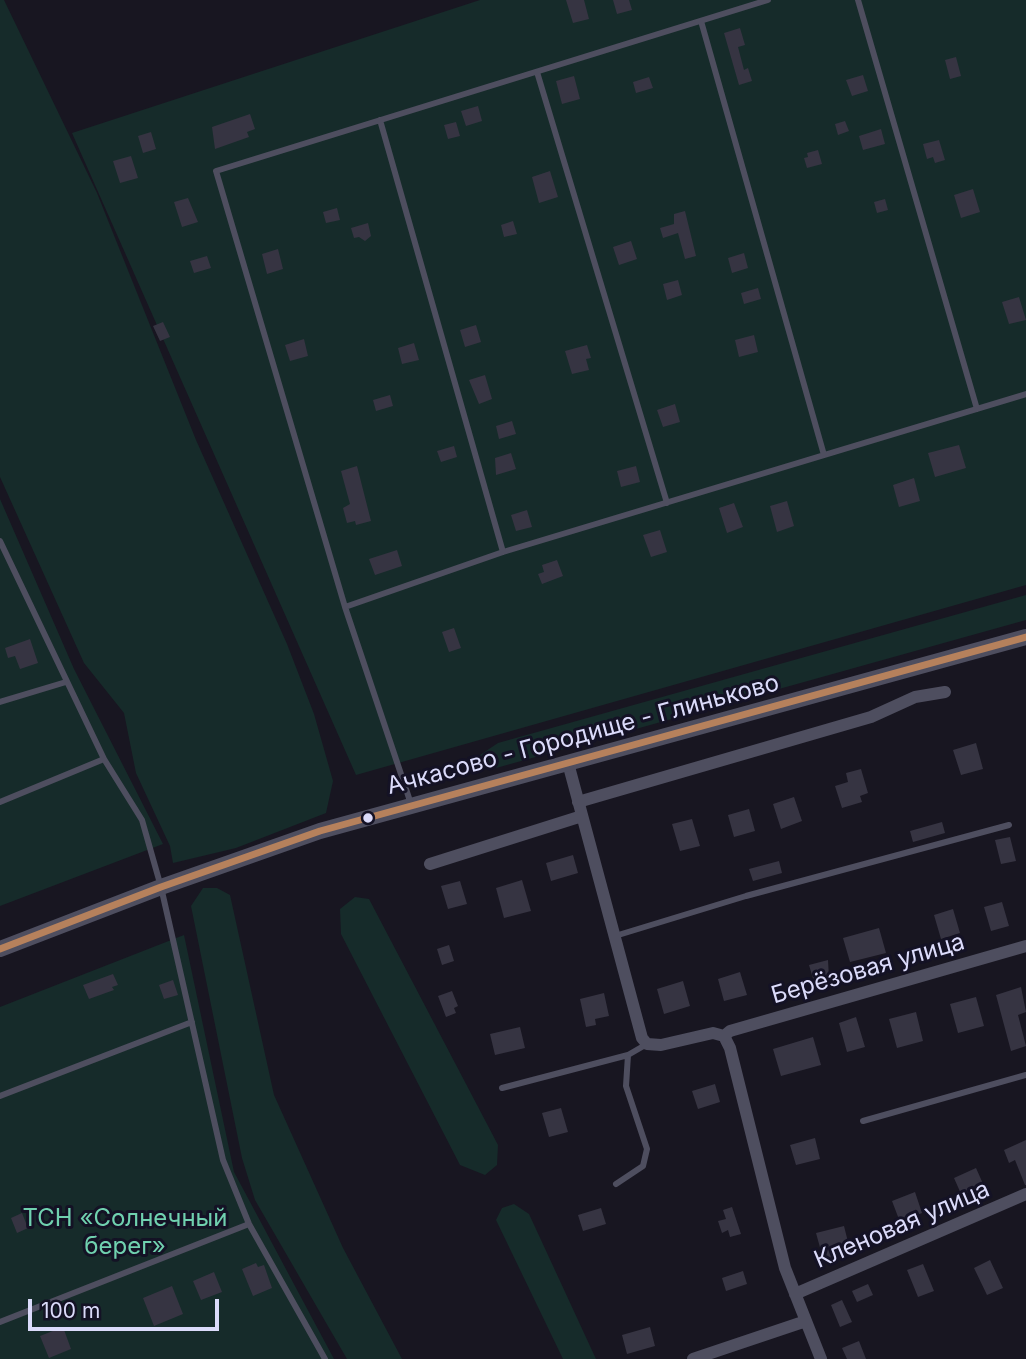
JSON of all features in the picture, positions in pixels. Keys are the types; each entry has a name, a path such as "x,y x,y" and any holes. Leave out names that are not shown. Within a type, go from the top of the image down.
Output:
{"street":[{"name":"Ачкасово - Городище - Глиньково","path":"0,949 161,887 320,831 1026,637"},
{"path":"578,802 871,717 915,697 945,692"},
{"path":"568,763 642,1038 647,1044"},
{"path":"430,864 582,816"},
{"name":"Берёзовая улица","path":"647,1044 661,1045 713,1033 724,1036 743,1027 1026,946"},
{"path":"724,1036 730,1048 785,1268 821,1359"},
{"name":"Кленовая улица","path":"795,1294 1026,1195"},
{"path":"693,1359 806,1321"}],"lane":[{"path":"411,806 345,607 216,171 768,0"},
{"path":"858,0 977,409"},
{"path":"701,21 824,455"},
{"path":"537,72 667,503"},
{"path":"380,120 503,552"},
{"path":"345,607 503,552 1026,394"},
{"path":"0,541 104,759 142,820 161,887 223,1160 249,1224 325,1359"},
{"path":"0,702 65,682"},
{"path":"0,802 104,759"},
{"path":"615,936 746,896 1009,825"},
{"path":"0,1096 191,1022"},
{"path":"502,1088 628,1055 647,1044"},
{"path":"616,1184 643,1166 647,1149 626,1086 628,1055"},
{"path":"863,1122 1026,1075"},
{"path":"0,1322 249,1224"}],"green space":[{"path":"0,0 4,0 97,193 196,440 287,644 314,714 333,781 326,813 236,848 173,863 170,846 136,773 124,713 84,663 0,477"},
{"path":"480,0 1026,0 1026,585 356,775 72,133"},
{"path":"0,499 74,669 163,844 0,906"},
{"path":"1026,595 1026,620 489,770 480,765 480,755 498,743"},
{"path":"203,888 217,888 230,895 274,1095 343,1248 402,1359 347,1359 255,1200 242,1158 191,906"},
{"path":"355,897 369,899 498,1145 497,1165 485,1175 460,1165 341,934 340,909"},
{"name":"ТСН «Солнечный берег»","path":"184,935 234,1172 334,1359 0,1359 0,1007"},
{"path":"514,1204 529,1214 596,1359 563,1359 496,1220 502,1208"}],"building":[{"path":"566,0 584,0 589,19 573,23"},
{"path":"613,0 629,0 632,10 617,14"},
{"path":"740,28 745,45 738,47 744,70 748,68 752,81 739,85 724,33"},
{"path":"956,57 961,76 950,79 945,60"},
{"path":"863,75 868,91 852,96 846,80"},
{"path":"574,76 580,99 562,104 556,81"},
{"path":"649,77 653,88 636,93 633,82"},
{"path":"478,106 482,121 466,126 461,111"},
{"path":"250,114 255,129 247,132 249,137 215,149 212,127"},
{"path":"845,121 849,131 838,135 835,124"},
{"path":"456,122 460,136 448,139 444,125"},
{"path":"881,129 885,144 863,150 859,136"},
{"path":"151,132 156,149 143,153 138,136"},
{"path":"939,140 945,160 935,163 933,157 927,159 923,144"},
{"path":"818,150 822,164 807,168 804,158 808,157 807,153"},
{"path":"131,156 138,178 120,183 113,161"},
{"path":"550,171 558,197 539,203 532,177"},
{"path":"973,189 980,212 961,218 954,195"},
{"path":"188,198 198,222 182,227 174,202"},
{"path":"885,199 888,210 877,213 874,202"},
{"path":"337,208 340,220 326,223 323,212"},
{"path":"685,211 696,256 685,259 678,233 663,238 660,228 674,224 674,214"},
{"path":"513,221 517,234 504,237 501,225"},
{"path":"368,223 371,236 365,241 359,237 354,238 351,228"},
{"path":"631,241 637,259 619,265 613,247"},
{"path":"278,249 283,269 267,274 262,254"},
{"path":"744,253 748,268 732,273 728,258"},
{"path":"207,256 211,268 194,273 190,261"},
{"path":"678,280 682,295 667,300 663,284"},
{"path":"758,288 761,299 744,304 741,293"},
{"path":"1019,297 1026,320 1009,324 1002,302"},
{"path":"163,322 170,337 160,341 153,326"},
{"path":"476,325 481,342 465,347 460,330"},
{"path":"754,335 758,352 739,357 735,340"},
{"path":"304,339 308,356 290,361 285,345"},
{"path":"414,343 419,360 402,364 398,348"},
{"path":"587,345 591,358 586,359 589,370 572,374 565,351"},
{"path":"485,375 492,399 479,404 469,380"},
{"path":"390,395 393,406 376,411 373,400"},
{"path":"675,404 680,422 663,427 657,410"},
{"path":"512,421 516,434 499,439 496,426"},
{"path":"959,445 966,468 935,477 928,453"},
{"path":"454,446 457,457 441,462 437,451"},
{"path":"511,453 516,469 496,475 495,458"},
{"path":"357,466 371,521 356,525 355,521 347,523 343,508 350,504 341,471"},
{"path":"636,466 640,482 621,487 617,471"},
{"path":"914,478 920,501 899,507 893,485"},
{"path":"787,501 794,526 777,532 770,506"},
{"path":"734,503 743,527 727,533 719,508"},
{"path":"527,510 532,527 516,531 511,515"},
{"path":"660,530 667,552 651,557 643,535"},
{"path":"397,550 402,566 375,575 369,559"},
{"path":"557,560 563,576 542,584 538,574 544,572 542,565"},
{"path":"454,628 461,648 449,652 442,632"},
{"path":"30,639 38,663 20,669 15,656 8,658 5,648"},
{"path":"976,743 983,769 961,775 953,750"},
{"path":"861,769 868,793 860,796 862,802 842,808 835,786 848,782 846,773"},
{"path":"794,797 802,821 781,829 773,804"},
{"path":"749,809 755,831 734,837 728,815"},
{"path":"692,819 700,846 680,851 672,824"},
{"path":"942,822 945,833 913,842 910,831"},
{"path":"1010,837 1016,861 1001,864 995,840"},
{"path":"573,855 578,873 551,881 546,863"},
{"path":"779,861 782,873 753,881 749,869"},
{"path":"522,880 531,911 504,918 496,888"},
{"path":"460,881 467,904 448,909 441,886"},
{"path":"1002,902 1009,926 991,931 984,907"},
{"path":"953,909 960,933 941,939 934,915"},
{"path":"879,928 886,953 850,962 843,938"},
{"path":"449,945 454,961 442,965 437,949"},
{"path":"828,960 829,978 814,982 809,965"},
{"path":"740,972 747,995 724,1001 718,979"},
{"path":"113,974 118,985 112,987 114,990 89,999 83,985"},
{"path":"173,980 178,995 164,999 159,985"},
{"path":"683,981 690,1006 664,1014 657,989"},
{"path":"1021,987 1026,1012 1018,1015 1026,1046 1011,1051 996,995"},
{"path":"452,991 458,1006 454,1008 456,1013 446,1017 438,996"},
{"path":"604,993 609,1016 595,1019 596,1025 586,1027 580,999"},
{"path":"976,997 984,1026 958,1033 950,1004"},
{"path":"916,1012 923,1041 897,1048 889,1019"},
{"path":"856,1017 865,1047 847,1052 839,1023"},
{"path":"520,1027 525,1048 495,1055 490,1034"},
{"path":"813,1037 821,1065 781,1076 773,1049"},
{"path":"715,1084 720,1102 698,1109 692,1091"},
{"path":"561,1108 568,1132 549,1137 542,1113"},
{"path":"815,1138 820,1159 796,1165 790,1145"},
{"path":"1026,1140 1025,1185 1015,1160 1009,1163 1004,1150"},
{"path":"976,1168 984,1186 962,1196 954,1178"},
{"path":"915,1192 922,1213 900,1222 892,1201"},
{"path":"732,1207 741,1234 730,1237 728,1230 722,1233 718,1221 726,1219 723,1210"},
{"path":"601,1208 606,1224 583,1231 578,1215"},
{"path":"22,1213 28,1228 17,1233 11,1218"},
{"path":"844,1226 851,1254 824,1262 816,1233"},
{"path":"990,1260 1003,1288 987,1295 974,1268"},
{"path":"256,1263 258,1267 264,1265 272,1288 253,1296 242,1269"},
{"path":"923,1264 934,1291 918,1297 907,1270"},
{"path":"743,1271 747,1284 726,1291 722,1278"},
{"path":"214,1272 222,1292 201,1300 193,1281"},
{"path":"868,1284 873,1295 857,1302 852,1291"},
{"path":"172,1286 183,1314 154,1326 143,1298"},
{"path":"842,1300 852,1322 840,1327 831,1305"},
{"path":"63,1327 71,1349 49,1358 40,1336"},
{"path":"650,1327 655,1346 627,1354 622,1335"},
{"path":"859,1341 866,1359 847,1359 842,1348"}],"transit line":[{"path":"0,949 161,887 320,831 1026,637"}]}
